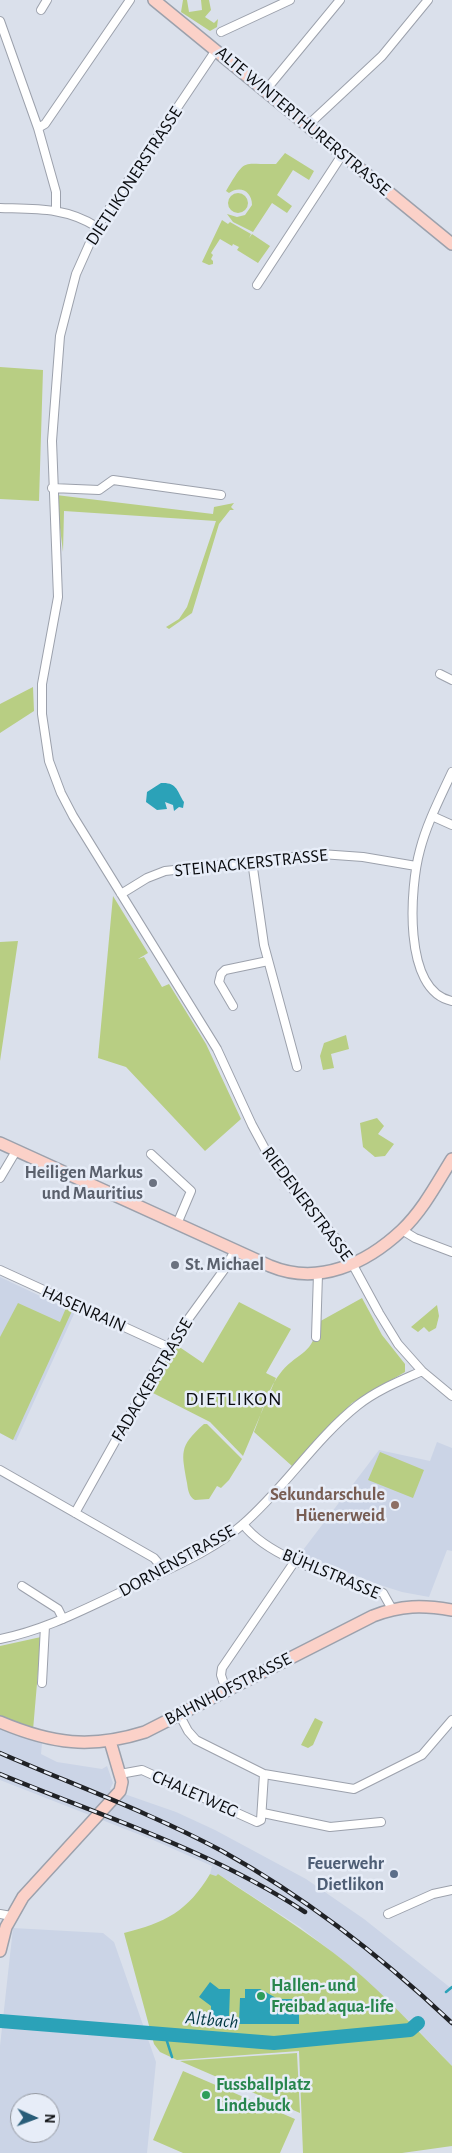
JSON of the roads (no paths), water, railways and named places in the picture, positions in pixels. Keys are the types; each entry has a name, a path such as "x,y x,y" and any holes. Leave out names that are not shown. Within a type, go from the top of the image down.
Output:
{"street":[{"path":"41,10 47,0"},
{"path":"38,128 45,124 130,0"},
{"name":"ALTE WINTERTHURERSTRASSE","path":"154,0 452,244"},
{"path":"222,32 290,0"},
{"path":"265,91 340,0"},
{"path":"307,126 382,56 428,0"},
{"path":"0,21 38,128 56,192 56,210"},
{"name":"DIETLIKONERSTRASSE","path":"121,894 61,793 49,761 44,737 42,684 58,597 58,563 52,488 52,432 60,336 76,274 97,227 216,50"},
{"path":"257,285 342,155"},
{"path":"0,208 56,210 76,215 97,227"},
{"path":"52,488 100,490 113,480 221,495"},
{"path":"440,674 452,680"},
{"path":"452,772 432,816 416,866 413,919 422,973 432,990 442,998 452,1000"},
{"path":"432,816 452,825"},
{"name":"STEINACKERSTRASSE","path":"121,894 159,873 293,856 328,854 363,857 416,866"},
{"path":"252,861 261,932 297,1067"},
{"name":"RIEDENERSTRASSE","path":"121,894 217,1050 252,1125 272,1162 295,1192 342,1245 379,1314 398,1344 422,1371 452,1396"},
{"path":"233,1006 220,985 221,974 225,970 268,961"},
{"path":"0,1143 284,1271 318,1274 353,1264 402,1230 430,1196 452,1159"},
{"path":"0,1178 16,1151"},
{"path":"152,1154 192,1191 177,1224"},
{"path":"402,1230 415,1238 452,1252"},
{"name":"FADACKERSTRASSE","path":"75,1513 168,1347 226,1267 235,1250"},
{"name":"HASENRAIN","path":"0,1270 168,1347"},
{"path":"316,1337 318,1274"},
{"name":"DORNENSTRASSE","path":"0,1639 63,1619 165,1572 225,1539 243,1524 358,1406 380,1391 422,1371"},
{"path":"0,1470 154,1558 165,1572"},
{"name":"BÜHLSTRASSE","path":"243,1524 251,1534 295,1561 383,1593 392,1608"},
{"path":"226,1690 221,1675 222,1668 295,1561"},
{"path":"22,1586 58,1609 63,1619"},
{"name":"BAHNHOFSTRASSE","path":"0,1722 35,1736 57,1741 82,1744 110,1741 145,1732 352,1625 392,1608 423,1606 452,1610"},
{"path":"42,1683 45,1626"},
{"path":"179,1714 188,1732 196,1740 264,1774 348,1789 360,1788 422,1755 452,1720"},
{"path":"0,1951 6,1915 59,1856 116,1798 122,1786 110,1741"},
{"name":"CHALETWEG","path":"120,1774 142,1770 253,1821 261,1820 263,1813 264,1774"},
{"name":"CHALETWEG","path":"263,1813 330,1827 381,1822"},
{"path":"388,1914 432,1894 452,1890"}],"water":[{"path":"161,783 170,784 176,788 184,802 183,808 179,807 174,811 173,805 165,802 167,809 157,810 146,802 147,792"},
{"path":"210,1982 219,1989 230,1989 229,2018 211,2018 211,2006 199,1997"},
{"path":"245,1989 260,1989 278,1999 299,1999 299,2024 239,2024 240,1998 245,1998"}],"waterway":[{"name":"Altbach","path":"446,1992 452,1987"},
{"name":"Altbach","path":"0,2021 274,2043 410,2030 418,2023"},
{"path":"165,2035 172,2057"}],"railway":[{"path":"0,1753 168,1824 253,1869 313,1908 371,1952 452,2023"},
{"path":"0,1774 194,1852 232,1870 305,1912"}],"place":[{"name":"Heiligen Markus und Mauritius","path":"153,1183"},
{"name":"St. Michael","path":"175,1265"},
{"name":"Sekundarschule Hüenerweid","path":"395,1505"},
{"name":"Feuerwehr Dietlikon","path":"394,1874"},
{"name":"Hallen- und Freibad aqua-life","path":"261,1996"},
{"name":"Fussballplatz Lindebuck","path":"206,2095"}],"district":[{"name":"DIETLIKON","path":"234,1399"}]}
